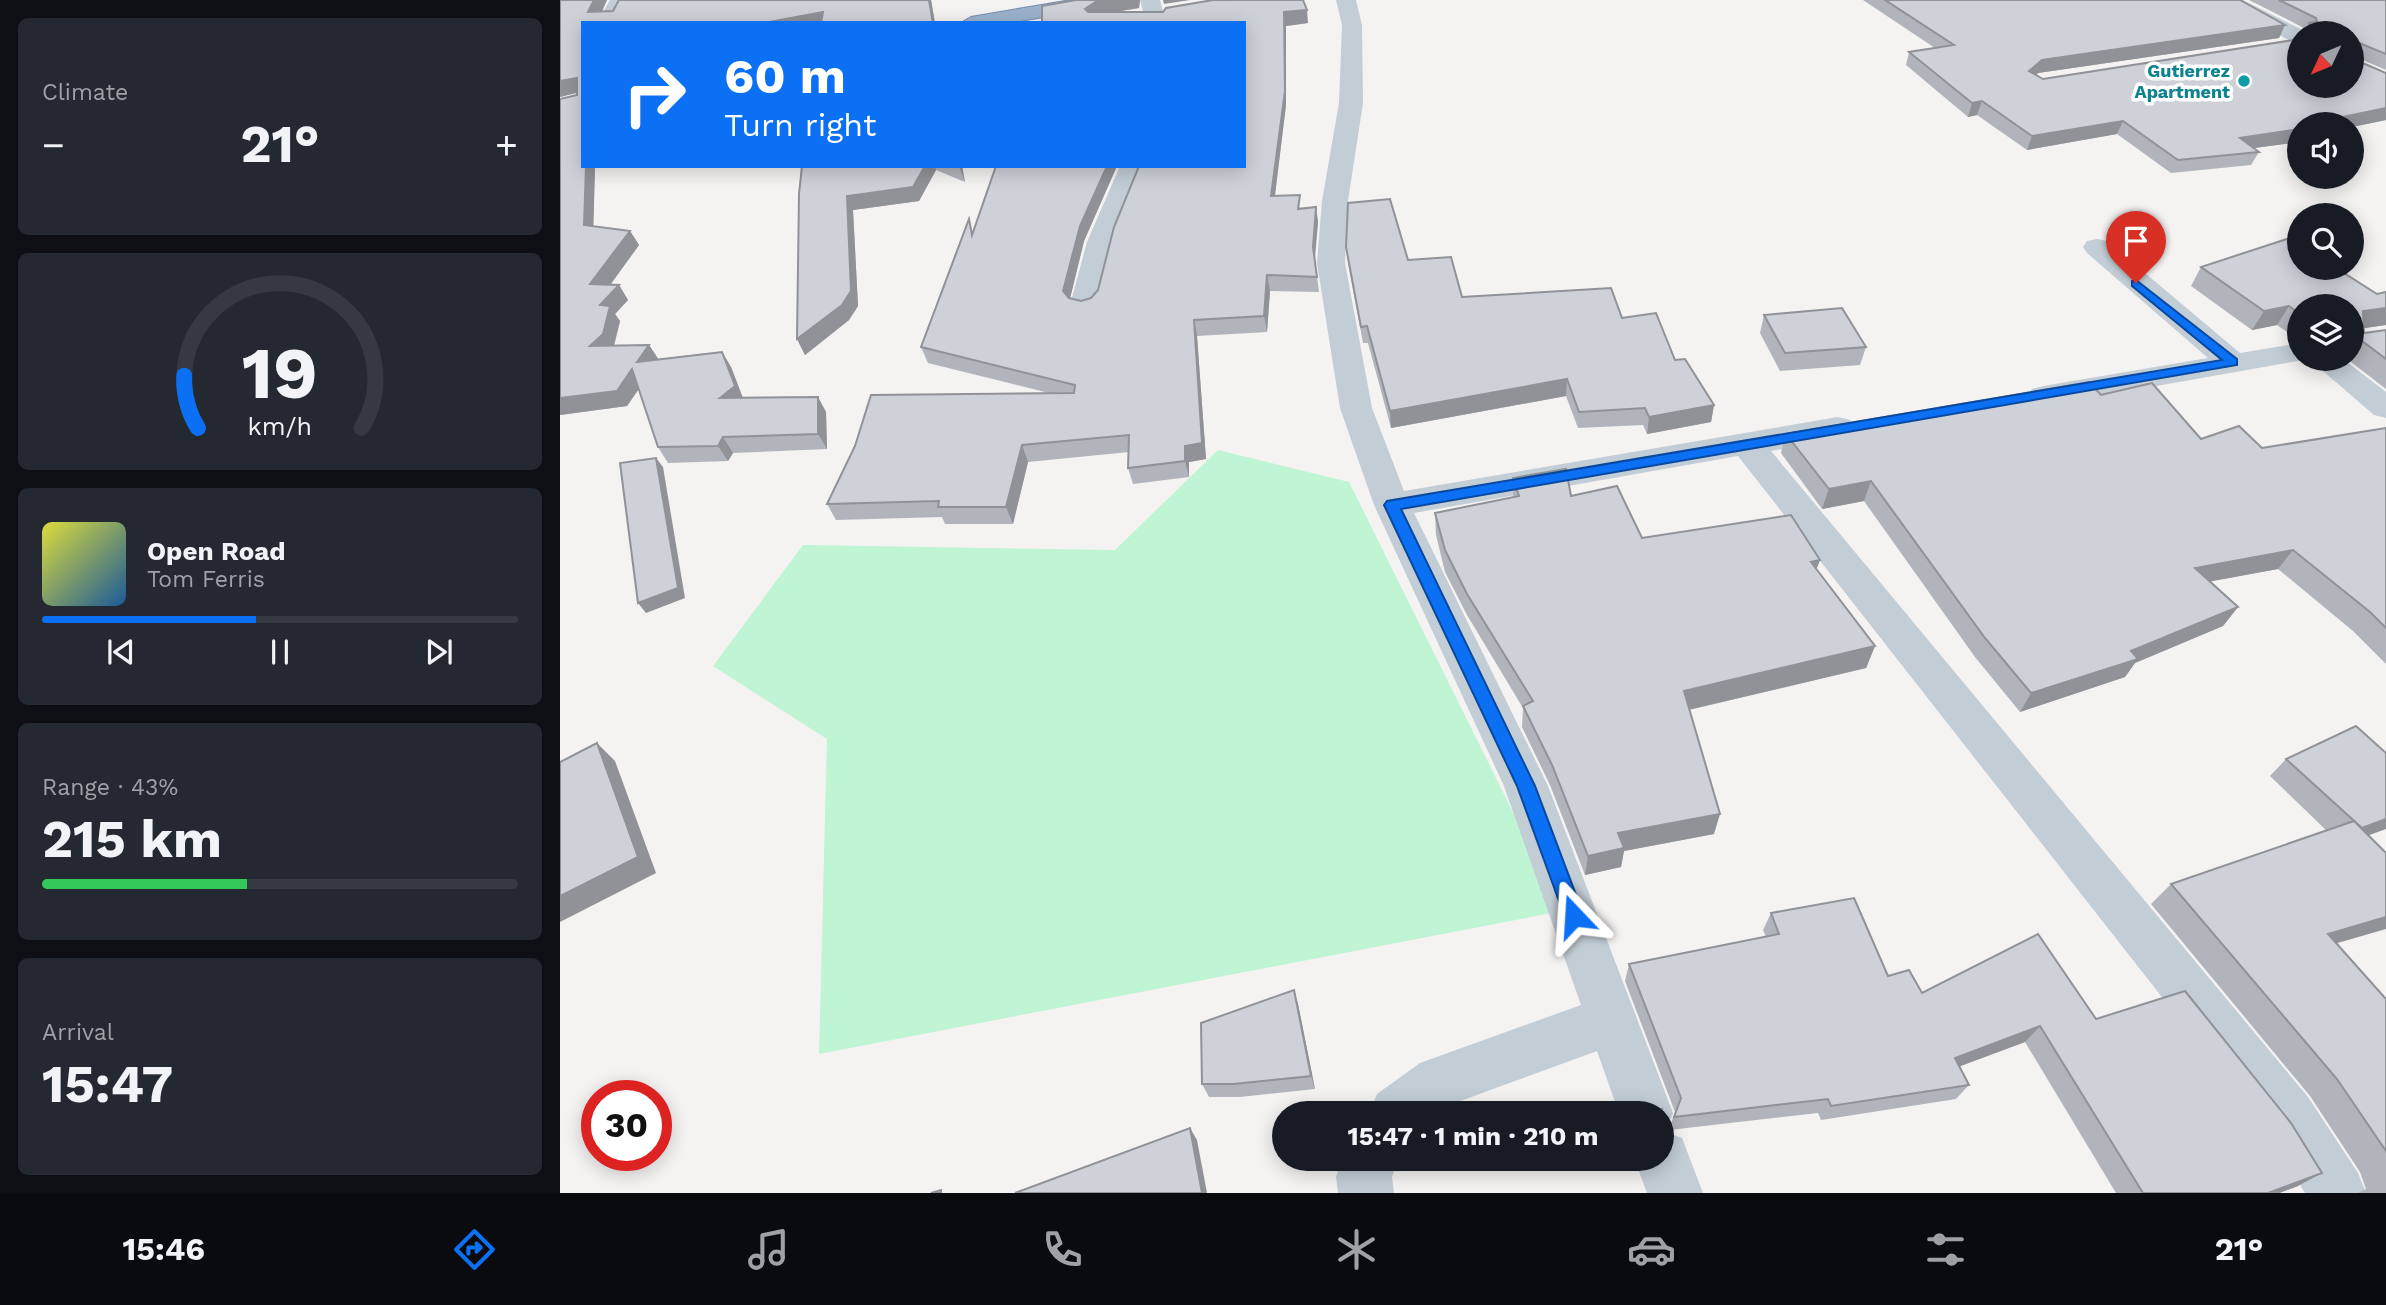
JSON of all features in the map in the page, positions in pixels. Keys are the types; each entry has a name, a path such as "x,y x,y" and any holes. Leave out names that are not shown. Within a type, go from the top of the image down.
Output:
{"highway":[{"path":"983,21 1107,0"},
{"path":"1128,18 1157,12"}],"street":[{"path":"608,21 620,0"},
{"path":"1346,0 1352,25 1351,103 1335,201 1331,263 1356,408 1392,505 1526,786 1642,1101"},
{"path":"2227,0 2287,30"},
{"path":"2272,47 2287,45"},
{"path":"1085,305 1101,242 1131,168"},
{"path":"2097,247 2125,274 2232,362"},
{"path":"2014,401 2287,354"},
{"path":"2339,371 2386,408"},
{"path":"1392,505 1866,424"},
{"path":"1746,443 2289,1116 2339,1193"},
{"path":"1413,1101 1439,1082 1612,1020"},
{"path":"1366,1171 1364,1177 1366,1193"},
{"path":"1667,1171 1675,1193"}],"green space":[{"path":"1218,450 1349,482 1562,911 819,1054 827,739 713,666 803,545 1115,550"}],"building":[{"path":"560,0 594,0 588,12 613,11 619,0 929,0 933,21 821,21 823,12 775,21 581,21 581,168 586,168 584,225 630,231 590,284 619,285 600,305 610,306 603,334 590,346 649,345 637,362 722,352 735,386 720,398 818,397 818,434 723,437 718,446 658,447 632,369 617,391 560,398 560,99 577,95 577,78 560,81"},
{"path":"1076,0 1104,0 1085,9 1088,12 1163,12 1166,8 1213,0 1303,0 1307,10 1284,12 1285,91 1271,196 1300,195 1298,209 1316,207 1313,247 1317,277 1267,275 1264,316 1194,320 1202,443 1185,446 1185,461 1128,468 1129,435 1022,445 1006,507 938,507 939,501 827,504 855,446 871,395 1074,393 1075,385 921,347 969,219 972,235 995,168 1106,168 1080,226 1063,291 1069,298 1081,301 1091,298 1098,290 1114,227 1138,168 1246,168 1246,21 1042,21 1042,6"},
{"path":"1885,0 2240,0 2285,25 2042,60 2029,71 2043,79 2287,41 2287,98 2364,98 2364,64 2386,73 2386,108 2364,113 2287,112 2287,131 2240,138 2259,152 2178,160 2123,121 2032,136 1982,101 1972,103 1909,52 1954,45"},
{"path":"2279,0 2386,0 2386,54 2364,45 2364,21 2317,21 2316,18"},
{"path":"802,168 924,168 913,187 847,196 851,291 842,305 797,339"},
{"path":"1390,199 1408,260 1451,257 1462,297 1611,288 1622,318 1656,313 1675,360 1685,359 1714,405 1649,417 1645,408 1579,412 1567,379 1390,411 1367,326 1361,327 1346,247 1348,203"},
{"path":"2287,239 2287,280 2355,280 2377,294 2386,292 2386,308 2364,311 2364,294 2287,294 2287,306 2264,311 2201,267"},
{"path":"1842,308 1866,347 1785,353 1764,315"},
{"path":"2386,330 2386,359 2364,342 2364,333"},
{"path":"2089,382 2101,395 2152,383 2201,439 2239,426 2262,448 2386,428 2386,628 2293,550 2195,568 2238,607 2131,651 2138,659 2031,693 1985,638 1871,481 1829,489 1786,434"},
{"path":"656,458 678,588 638,603 620,463"},
{"path":"1566,469 1571,496 1617,486 1642,538 1791,515 1820,560 1811,562 1875,646 1684,691 1720,814 1618,833 1624,848 1588,856 1552,765 1523,706 1533,701 1467,594 1445,550 1435,513 1519,496 1513,478"},
{"path":"2356,726 2386,753 2386,819 2362,828 2286,759"},
{"path":"597,743 638,857 560,896 560,762"},
{"path":"2354,821 2386,853 2386,917 2328,934 2386,999 2386,1151 2337,1079 2171,884"},
{"path":"1854,898 1888,976 1909,970 1922,993 2038,934 2096,1019 2185,991 2291,1123 2322,1173 2268,1193 2143,1193 2040,1026 1955,1058 1969,1085 1831,1106 1828,1099 1674,1117 1681,1098 1629,964 1779,934 1771,913"},
{"path":"1294,990 1311,1076 1234,1084 1202,1084 1201,1023"},
{"path":"1190,1128 1202,1193 1015,1193"}],"place":[{"name":"Gutierrez Apartment","path":"2244,81"}],"route":[{"path":"1574,916 1526,786 1392,505 2232,362 2136,283"}]}
